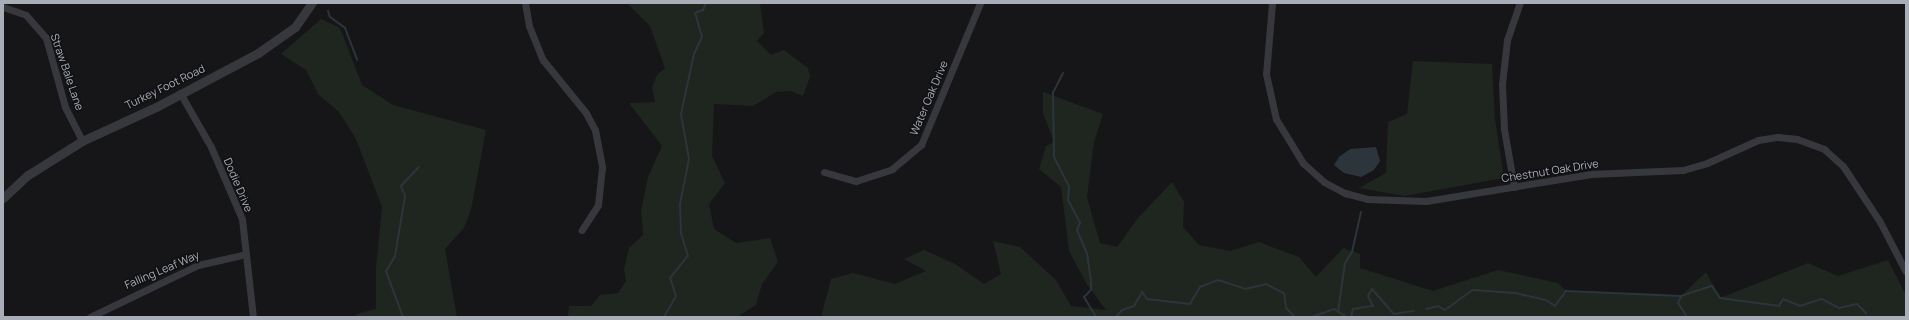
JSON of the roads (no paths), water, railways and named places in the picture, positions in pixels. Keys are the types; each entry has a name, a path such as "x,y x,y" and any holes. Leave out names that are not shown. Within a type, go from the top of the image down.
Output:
{"street":[{"name":"Turkey Foot Road","path":"3,198 28,175 82,141 180,93 283,37 299,22 312,3"},
{"path":"525,3 529,26 543,60 586,113 595,130 602,167 598,205 582,230"},
{"name":"Water Oak Drive","path":"824,172 856,181 892,170 921,145 980,3"},
{"name":"Chestnut Oak Drive","path":"1272,3 1266,56 1271,101 1283,134 1303,163 1324,182 1352,195 1390,202 1426,201 1590,174 1683,170 1707,163 1758,140 1778,137 1797,139 1824,149 1843,166 1880,222 1906,272"},
{"path":"1514,187 1504,129 1502,84 1507,40 1520,3"},
{"name":"Straw Bale Lane","path":"3,7 26,15 46,38 65,107 82,141"},
{"name":"Dodie Drive","path":"180,93 211,147 242,219 253,317"},
{"name":"Falling Leaf Way","path":"90,317 198,265 246,254"}],"waterway":[{"path":"664,317 676,296 670,278 688,256 681,233 680,204 689,159 681,114 694,54 702,37 695,13 703,10 706,3"},
{"path":"328,11 330,17 345,28 357,60"},
{"path":"1063,73 1053,93 1054,157 1069,187 1068,200 1080,223 1077,230 1087,253 1091,280 1091,290 1084,297 1096,317"},
{"path":"403,317 386,271 395,256 405,196 401,186 419,167"},
{"path":"1338,312 1345,263 1352,252 1361,212"},
{"path":"1116,317 1122,310 1134,306 1142,292 1147,299 1190,304 1200,287 1218,280 1245,289 1266,284 1284,293 1286,308 1295,317"},
{"path":"1426,309 1438,306 1445,310 1473,290 1515,293 1546,300 1555,306 1566,291 1681,296 1712,286 1720,298 1779,306 1783,299 1800,306 1822,299 1839,308 1857,304 1866,313"},
{"path":"1351,317 1353,309 1373,306 1368,296 1372,289 1394,314 1414,311"},
{"path":"1681,296 1678,303 1687,317"},
{"path":"1312,317 1334,309 1347,317"},
{"path":"914,317 921,317"},
{"path":"1067,317 1073,317"}]}
